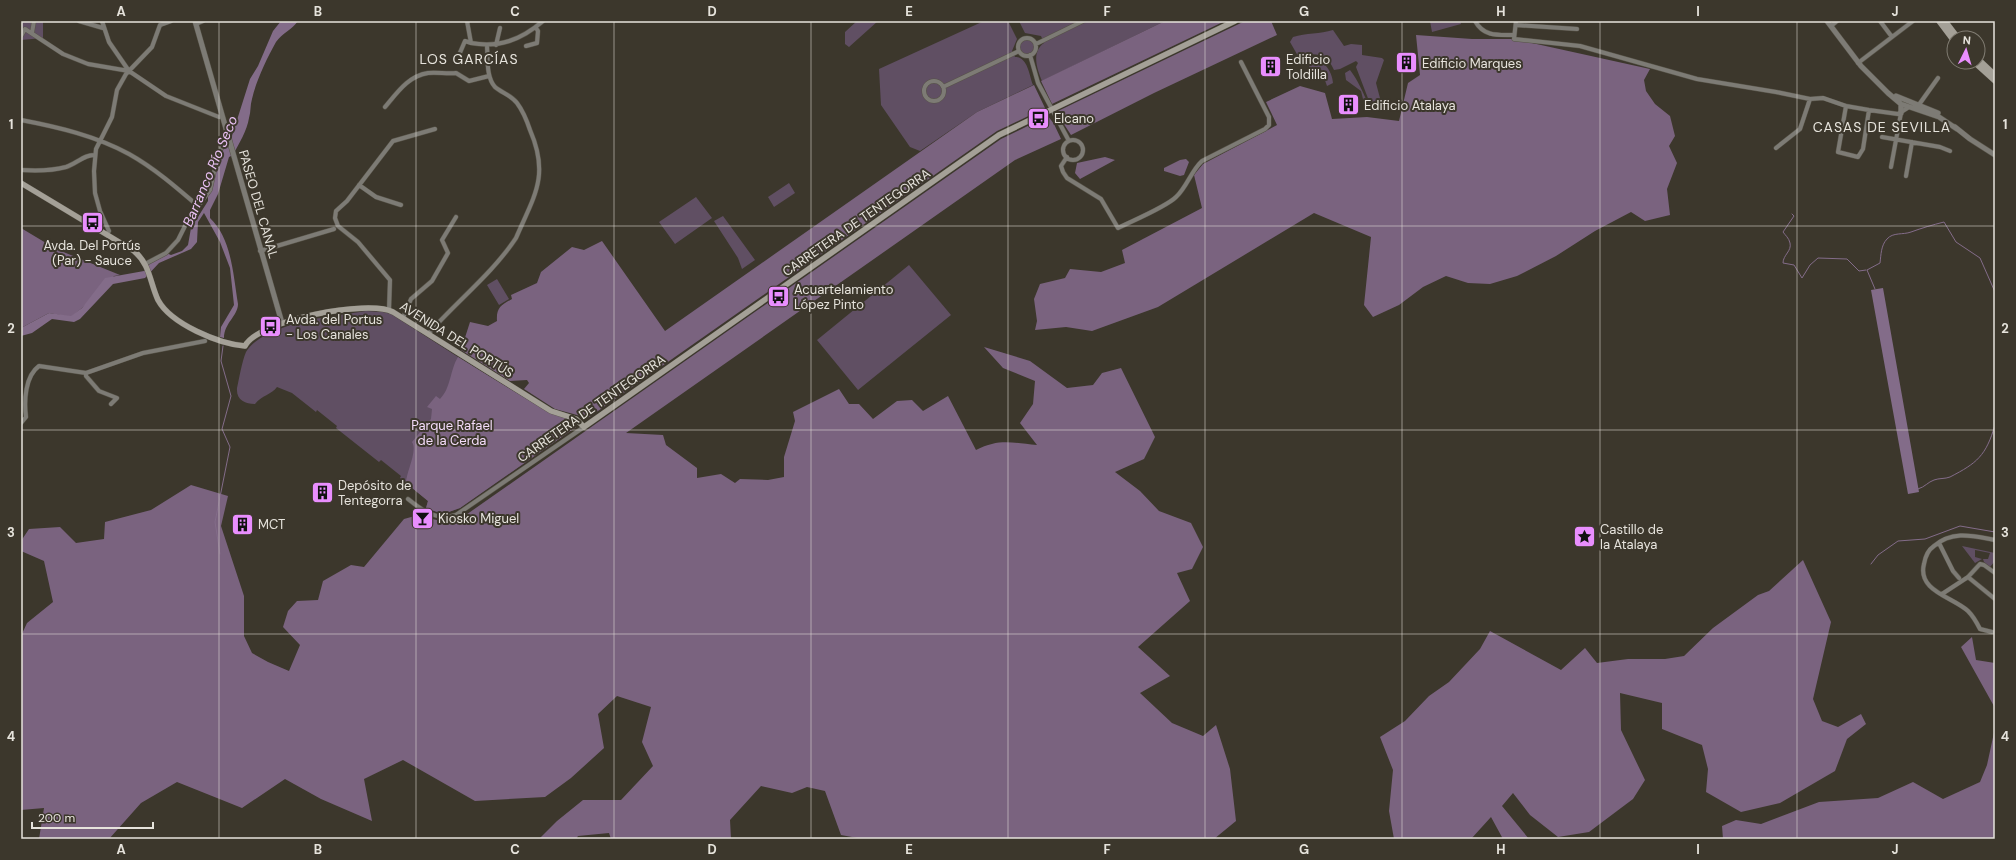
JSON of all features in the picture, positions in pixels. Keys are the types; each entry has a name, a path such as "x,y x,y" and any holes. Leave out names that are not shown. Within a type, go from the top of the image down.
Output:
{"main road":[{"name":"CARRETERA DE TENTEGORRA","path":"584,427 992,140 1235,21"},
{"path":"1939,21 1946,30"},
{"path":"1945,21 1952,30"},
{"path":"1986,67 1995,75"},
{"path":"1983,70 1995,81"},
{"name":"AVENIDA DEL PORTÚS","path":"21,183 134,251 145,264 157,297 165,309 175,317 211,337 228,343 245,346 251,338 282,323 306,316 366,307 389,310 551,411 576,419 584,427"}],"street":[{"path":"32,32 34,21"},
{"path":"78,21 103,28"},
{"path":"102,21 103,28 109,42 129,71 166,96 219,117 222,116"},
{"path":"107,234 109,231 100,211 95,192 95,155 100,140 112,117 117,90 129,71 152,47 160,25 172,21"},
{"path":"196,23 203,21"},
{"path":"467,21 471,43"},
{"path":"459,55 465,41 487,46 503,44 536,28 543,21"},
{"path":"1036,44 1083,21"},
{"path":"1475,21 1479,28 1487,34 1580,46 1697,80 1776,92 1810,99 1823,98 1846,106 1869,110 1901,113 1910,107"},
{"path":"1556,21 1556,28"},
{"path":"1837,21 1829,23 1858,63 1888,94 1901,104 1939,117 1995,155"},
{"path":"1880,21 1892,37"},
{"path":"1858,63 1913,21"},
{"name":"PASEO DEL CANAL","path":"196,23 260,251 282,323"},
{"path":"1514,37 1516,23 1577,29"},
{"path":"21,36 23,28 32,32 63,54 80,61 97,66 129,71"},
{"path":"496,45 500,28"},
{"path":"526,46 537,43 538,31 536,28"},
{"path":"1019,51 1018,46 1023,39 1032,39 1036,44 1035,51 1030,56"},
{"path":"428,334 449,310 473,289 516,238 539,184 539,155 521,108 511,96 496,88 489,76 487,46"},
{"path":"1019,51 1030,56"},
{"path":"943,87 1019,51"},
{"path":"1030,56 1036,78 1068,141"},
{"path":"1067,157 1061,166 1064,174 1101,199 1118,228 1171,201 1181,191 1202,161 1265,129 1269,125 1269,117 1241,62"},
{"path":"1864,70 1910,107 1931,111"},
{"path":"386,108 405,83 428,73 456,73 469,81 489,76"},
{"path":"1918,106 1938,78"},
{"path":"931,82 938,82 943,87 943,95 938,100 928,100 924,95 924,88 931,82"},
{"path":"1893,94 1944,116 1957,129"},
{"path":"1776,148 1800,129 1810,99"},
{"path":"1891,167 1901,113 1901,104"},
{"path":"1846,106 1838,152 1858,157 1863,149 1869,110"},
{"path":"21,120 64,129 100,140 144,163 198,206"},
{"path":"389,310 391,282 389,278 358,242 336,223 336,211 359,185 393,140 435,129"},
{"path":"1882,137 1950,151"},
{"path":"1067,157 1076,159 1083,151 1080,142 1074,140 1068,141"},
{"path":"1067,157 1064,150 1068,141"},
{"path":"145,264 166,253 173,246 211,187 218,154 222,147 229,142"},
{"path":"1906,176 1912,142"},
{"path":"21,170 59,168 77,162 90,155 95,155"},
{"path":"359,185 376,197 401,204"},
{"path":"403,318 411,299 432,281 448,254 442,240 456,217"},
{"path":"260,251 334,229"},
{"path":"21,423 26,417 24,401 33,371 39,366 86,373 143,353 205,341"},
{"path":"86,373 86,376 99,391 117,398 111,404"},
{"name":"CARRETERA DE TENTEGORRA","path":"408,499 424,512 433,516 443,518 456,515 584,427"},
{"path":"1992,632 1980,629 1969,612 1928,586 1923,572 1926,556 1930,549 1956,535 1964,534 1995,540"},
{"path":"1939,543 1953,571 1959,578"},
{"path":"1942,594 1968,577 1980,564 1984,565 1995,573"},
{"path":"1968,577 1995,599"}],"green space":[{"path":"24,21 43,21 43,38 21,40 21,24"},
{"path":"857,21 878,21 849,47 845,44 845,32"},
{"path":"984,21 1008,21 1017,39 1012,51 1015,57 1023,60 1025,63 1033,85 977,112 920,151 910,147 881,105 879,69"},
{"path":"1019,21 1165,21 1042,81 1038,71 1036,56 1040,47 1044,43 1041,36 1025,33"},
{"path":"1165,21 1225,21 1052,104 1041,81"},
{"path":"1245,21 1271,21 1277,35 1154,93 1071,135 1058,115 1058,111"},
{"path":"1430,21 1460,21 1461,24 1432,32"},
{"path":"1333,30 1344,46 1351,44 1362,45 1362,55 1382,58 1384,60 1376,83 1381,102 1375,104 1369,101 1356,67 1358,63 1356,61 1340,69 1334,70 1331,64 1324,57 1319,55 1310,54 1298,56 1290,42 1293,37"},
{"path":"1416,35 1472,39 1514,39 1650,69 1644,80 1646,91 1655,104 1670,116 1675,136 1669,146 1677,163 1667,189 1670,215 1645,221 1631,212 1595,231 1556,256 1517,276 1490,284 1468,283 1446,276 1423,287 1399,305 1373,317 1364,305 1371,237 1314,213 1158,307 1092,331 1066,327 1035,330 1037,321 1034,299 1040,284 1065,278 1070,269 1101,272 1125,263 1122,250 1202,208 1194,175 1203,164 1277,125 1266,102 1300,86 1325,93 1332,119 1367,117 1399,121 1408,83 1420,75"},
{"path":"1027,38 1033,41 1036,47 1033,53 1027,56 1021,53 1018,47 1021,41"},
{"path":"1305,59 1316,60 1325,65 1328,68 1333,83 1327,86 1321,69 1312,71"},
{"path":"1350,70 1358,82 1369,105 1365,107 1361,91 1346,80 1345,73"},
{"path":"1034,85 1045,108 997,131 588,418 555,409 524,389 529,383 527,380 510,381 461,350 470,322 488,326 497,321 498,310 502,305 512,299 511,295 537,283 541,272 572,247 584,250 602,241 665,331 977,112"},
{"path":"1048,116 1054,124 1061,139 1015,160 626,433 663,435 666,445 697,468 697,478 721,474 735,483 740,479 768,480 784,477 784,457 795,421 793,412 839,389 849,404 859,404 873,419 897,401 912,400 923,411 948,396 976,450 984,446 1006,442 1037,445 1020,423 1033,404 1035,381 1003,368 984,347 1030,361 1067,388 1093,385 1102,373 1121,368 1155,437 1144,459 1115,472 1140,491 1159,511 1191,523 1203,547 1192,569 1177,573 1190,601 1138,647 1170,676 1140,693 1172,723 1203,736 1216,725 1230,769 1236,821 1214,839 863,839 841,835 825,791 807,787 792,793 761,786 730,820 731,839 611,839 609,833 578,836 576,839 539,839 557,821 583,800 621,800 653,766 642,742 651,707 617,696 598,714 604,748 571,778 545,797 475,801 403,760 364,779 372,821 321,799 285,779 242,808 177,782 141,803 109,839 39,839 44,808 21,810 21,636 27,623 53,602 44,561 21,551 21,541 29,529 60,527 76,543 104,539 105,522 151,510 191,485 228,496 221,526 244,596 244,636 252,653 289,671 300,645 283,627 288,611 297,601 318,600 323,581 351,565 364,567 404,519 422,514 432,519 442,521 463,517 1001,139"},
{"path":"1105,157 1115,160 1080,179 1075,173 1077,163"},
{"path":"1186,159 1189,162 1184,175 1180,176 1164,171 1164,168 1180,160"},
{"path":"789,183 795,193 774,207 768,197"},
{"path":"696,197 712,218 675,244 659,222"},
{"path":"723,216 755,260 742,269 738,258 714,221"},
{"path":"21,228 56,249 120,275 114,276 71,317 49,313 21,328"},
{"path":"909,265 951,315 858,390 817,340"},
{"path":"497,279 509,299 499,305 487,285"},
{"name":"Parque Rafael de la Cerda","path":"366,311 391,314 504,386 546,410 569,420 576,427 460,508 443,514 426,508 428,501 400,478 401,476 381,460 379,462 336,428 337,426 317,410 316,412 292,393 277,387 255,404 245,402 238,396 237,388 243,360 246,352 257,340 274,331 301,322 309,320 312,322 314,319"},
{"path":"458,357 549,413 571,420 576,427 460,508 443,514 426,508 428,501 406,483 414,451 412,442 431,419 432,409 427,407 436,396 440,399 444,395"},
{"path":"1962,546 1995,553 1995,561 1990,567 1984,562 1983,559 1988,559 1990,553 1975,550 1975,557 1982,559 1975,563"},
{"path":"1803,560 1831,622 1813,699 1822,721 1838,727 1861,714 1866,724 1847,739 1835,771 1780,803 1741,812 1706,792 1708,769 1702,745 1662,729 1662,703 1620,693 1621,730 1645,780 1633,799 1589,832 1558,837 1530,815 1513,793 1502,806 1529,839 1503,839 1491,817 1471,839 1394,839 1389,811 1393,770 1380,737 1405,721 1429,696 1449,682 1480,649 1490,631 1561,670 1585,648 1597,663 1628,659 1665,659 1684,656 1713,628 1758,595 1769,591"},
{"path":"1972,637 1976,660 1995,663 1995,708 1961,647"},
{"path":"1995,728 1995,839 1723,839 1722,826 1736,820 1761,824 1819,802 1878,798 1913,782 1943,799 1980,782 1987,765"}],"shaded area":[{"path":"281,21 298,21 278,39 259,77 251,101 250,116 246,128 233,155 229,157 218,194 210,210 210,218 223,236 227,247 233,270 238,304 236,312 226,328 224,338 220,337 221,327 234,305 230,268 220,242 204,213 198,222 197,242 191,249 159,263 145,278 113,284 80,319 74,322 52,319 32,333 21,336 21,328 49,313 71,316 82,308 105,278 144,271 148,269 145,264 166,253 171,255 182,251 188,245 191,228 208,201 208,193 218,154 230,142 250,79 258,66 273,31"},
{"path":"1883,288 1919,492 1908,494 1871,290"}],"waterway":[{"path":"1792,214 1794,216 1783,232 1790,243 1789,251 1784,258 1783,263 1794,265 1802,278 1810,265 1818,258 1847,259 1859,271 1866,270"},
{"path":"1875,289 1867,270 1880,263 1882,247 1889,237 1944,222 1956,242 1980,258 1995,292"},
{"path":"220,554 215,522 230,447 222,429 231,396 221,361 223,346"},
{"path":"1918,489 1934,480 1950,477 1974,463 1988,444 1995,425"},
{"path":"1871,564 1878,555 1898,541 1925,539 1960,526 1995,532"}],"place":[{"name":"Edificio Marques","path":"1406,63"},
{"name":"Edificio Toldilla","path":"1270,66"},
{"name":"Edificio Atalaya","path":"1349,105"},
{"name":"Elcano","path":"1038,118"},
{"name":"Avda. Del Portús (Par) - Sauce","path":"92,223"},
{"name":"Acuartelamiento López Pinto","path":"779,296"},
{"name":"Avda. del Portus - Los Canales","path":"270,326"},
{"name":"Depósito de Tentegorra","path":"323,492"},
{"name":"Kiosko Miguel","path":"422,518"},
{"name":"MCT","path":"242,524"},
{"name":"Castillo de la Atalaya","path":"1585,536"}],"district":[{"name":"LOS GARCÍAS","path":"469,59"},
{"name":"CASAS DE SEVILLA","path":"1882,127"}],"water label":[{"name":"Barranco Río Seco","path":"210,171"}]}
